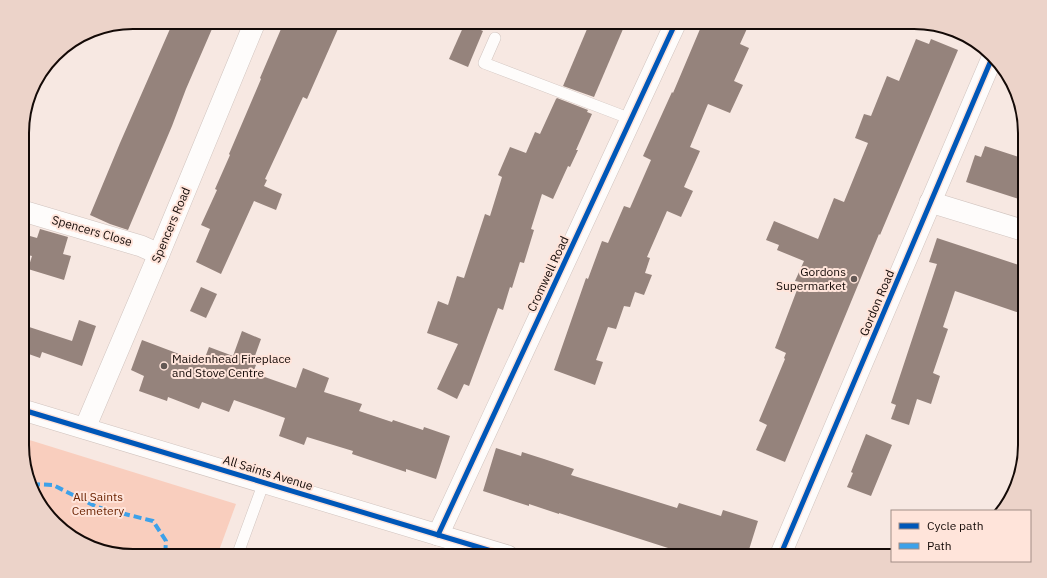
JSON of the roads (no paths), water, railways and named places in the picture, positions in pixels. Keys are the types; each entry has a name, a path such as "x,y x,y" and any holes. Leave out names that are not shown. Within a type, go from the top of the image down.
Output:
{"street":[{"name":"Spencers Road","path":"84,428 159,254 252,29"},
{"name":"Cromwell Road","path":"438,535 673,29"},
{"name":"Gordon Road","path":"783,549 990,62"},
{"path":"930,202 1018,229"},
{"name":"Spencers Close","path":"29,213 141,246 159,254"},
{"name":"All Saints Avenue","path":"29,412 485,549"}],"lane":[{"path":"495,38 484,63 631,119"},
{"path":"240,549 264,482"}],"place":[{"name":"Gordons Supermarket","path":"854,279"},
{"name":"Maidenhead Fireplace and Stove Centre","path":"164,366"}],"park label":[{"name":"All Saints Cemetery","path":"98,504"}]}
